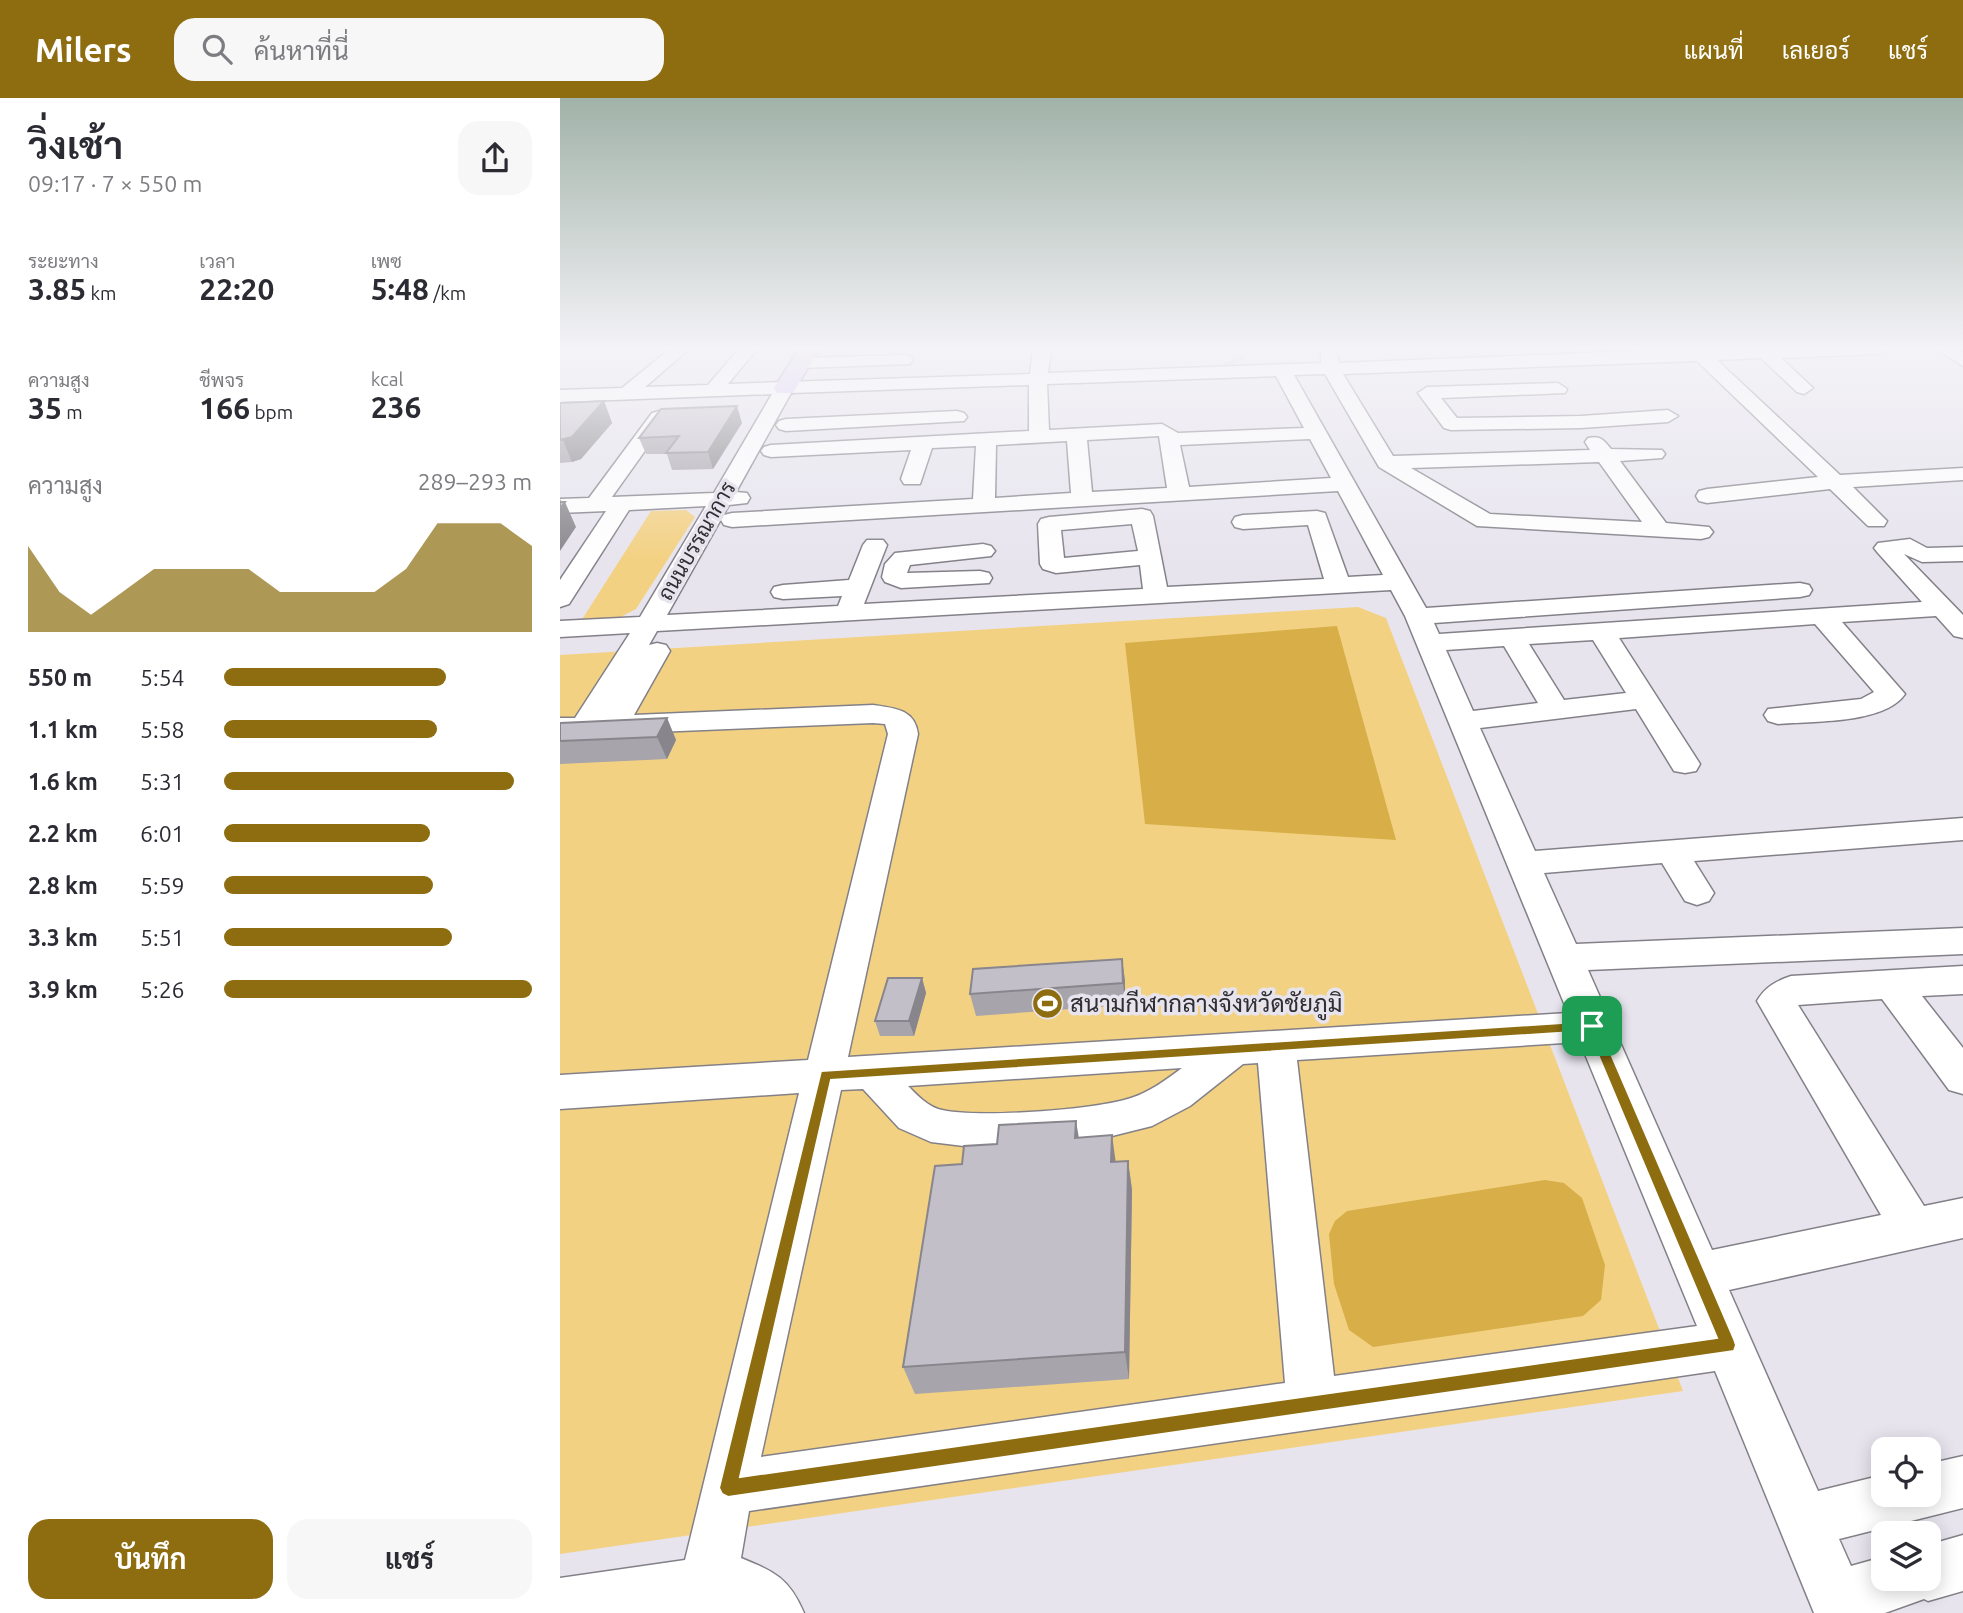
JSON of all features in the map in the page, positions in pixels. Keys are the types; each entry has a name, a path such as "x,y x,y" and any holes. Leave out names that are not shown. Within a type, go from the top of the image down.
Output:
{"street":[{"path":"595,505 658,420"},
{"name":"ถนนบรรณาการ","path":"662,623 721,499 775,420"},
{"name":"ถนนบรรณาการ","path":"662,623 732,520 787,420"},
{"path":"786,425 899,420"},
{"path":"953,440 957,420"},
{"path":"1039,436 1044,420"},
{"path":"1310,420 1424,629 1840,1606 1876,1591"},
{"path":"1362,420 1386,463 1485,521 1701,532"},
{"path":"1448,420 1451,424 1614,420"},
{"path":"1769,420 1876,521"},
{"path":"1581,422 1659,530"},
{"path":"771,451 1163,430 1168,433 1179,493"},
{"path":"1076,433 1082,499"},
{"path":"1168,439 1317,433"},
{"path":"1262,436 1278,488"},
{"path":"977,605 986,511 986,439"},
{"path":"912,479 924,442"},
{"path":"1386,463 1655,454"},
{"path":"1707,496 1835,482 1963,474"},
{"path":"732,520 986,511 1082,499 1345,484"},
{"path":"560,506 745,498"},
{"path":"560,599 622,503"},
{"path":"1243,522 1317,518 1338,584"},
{"path":"848,612 875,545"},
{"path":"1963,554 1922,555 1910,546 1886,548 1963,630"},
{"path":"980,578 901,581 894,577 897,564 903,558 983,551"},
{"path":"1151,557 1156,595"},
{"path":"560,629 1399,582"},
{"path":"783,592 858,587"},
{"path":"1424,629 1800,590"},
{"path":"1424,629 1601,631 1940,608"},
{"path":"1778,715 1867,707 1891,694 1822,616"},
{"path":"586,726 662,623"},
{"path":"1601,631 1685,764"},
{"path":"1517,646 1556,710"},
{"path":"1463,721 1644,699"},
{"path":"586,726 873,714 894,717 902,724 903,734 728,1488 708,1585"},
{"path":"1523,863 1963,829"},
{"path":"1672,852 1697,893"},
{"path":"1563,958 1963,941"},
{"path":"1913,1229 1776,1001 1791,990 1963,980"},
{"path":"1892,984 1963,1078"},
{"path":"560,1092 1592,1026"},
{"path":"873,1072 897,1103 929,1125 960,1131 1108,1121 1137,1115 1170,1099 1255,1047"},
{"path":"1255,1047 1312,1404"},
{"path":"1698,1275 1963,1218"},
{"path":"728,1488 1728,1345"},
{"path":"1941,1488 1963,1482"},
{"path":"1804,1521 1871,1505"},
{"path":"1941,1569 1963,1563"},
{"path":"560,1606 708,1585 734,1584 757,1593 775,1613"}],"shaded area":[{"path":"686,510 695,517 636,609 615,620 581,621 651,511"},
{"name":"สนามกีฬากลางจังหวัดชัยภูมิ","path":"1358,607 1386,618 1683,1391 560,1554 560,655"},
{"path":"1337,626 1396,840 1145,824 1125,643"},
{"path":"1545,1180 1564,1183 1582,1198 1605,1265 1601,1300 1583,1316 1373,1347 1349,1330 1334,1284 1329,1234 1335,1221 1347,1211"}],"building":[{"path":"560,420 587,420 572,437 560,440"},
{"path":"653,420 728,420 708,452 666,453 679,436 639,438"},
{"path":"667,718 657,737 560,741 560,723"},
{"path":"1122,959 1123,983 970,994 973,969"},
{"path":"888,978 922,978 909,1021 875,1021"},
{"path":"1076,1121 1075,1138 1112,1135 1111,1162 1128,1161 1125,1352 903,1367 935,1166 962,1164 964,1146 997,1144 999,1125"}],"place":[{"name":"สนามกีฬากลางจังหวัดชัยภูมิ","path":"1047,1004"}],"route":[{"path":"1592,1026 1728,1345 728,1488 826,1075 1592,1026"}]}
